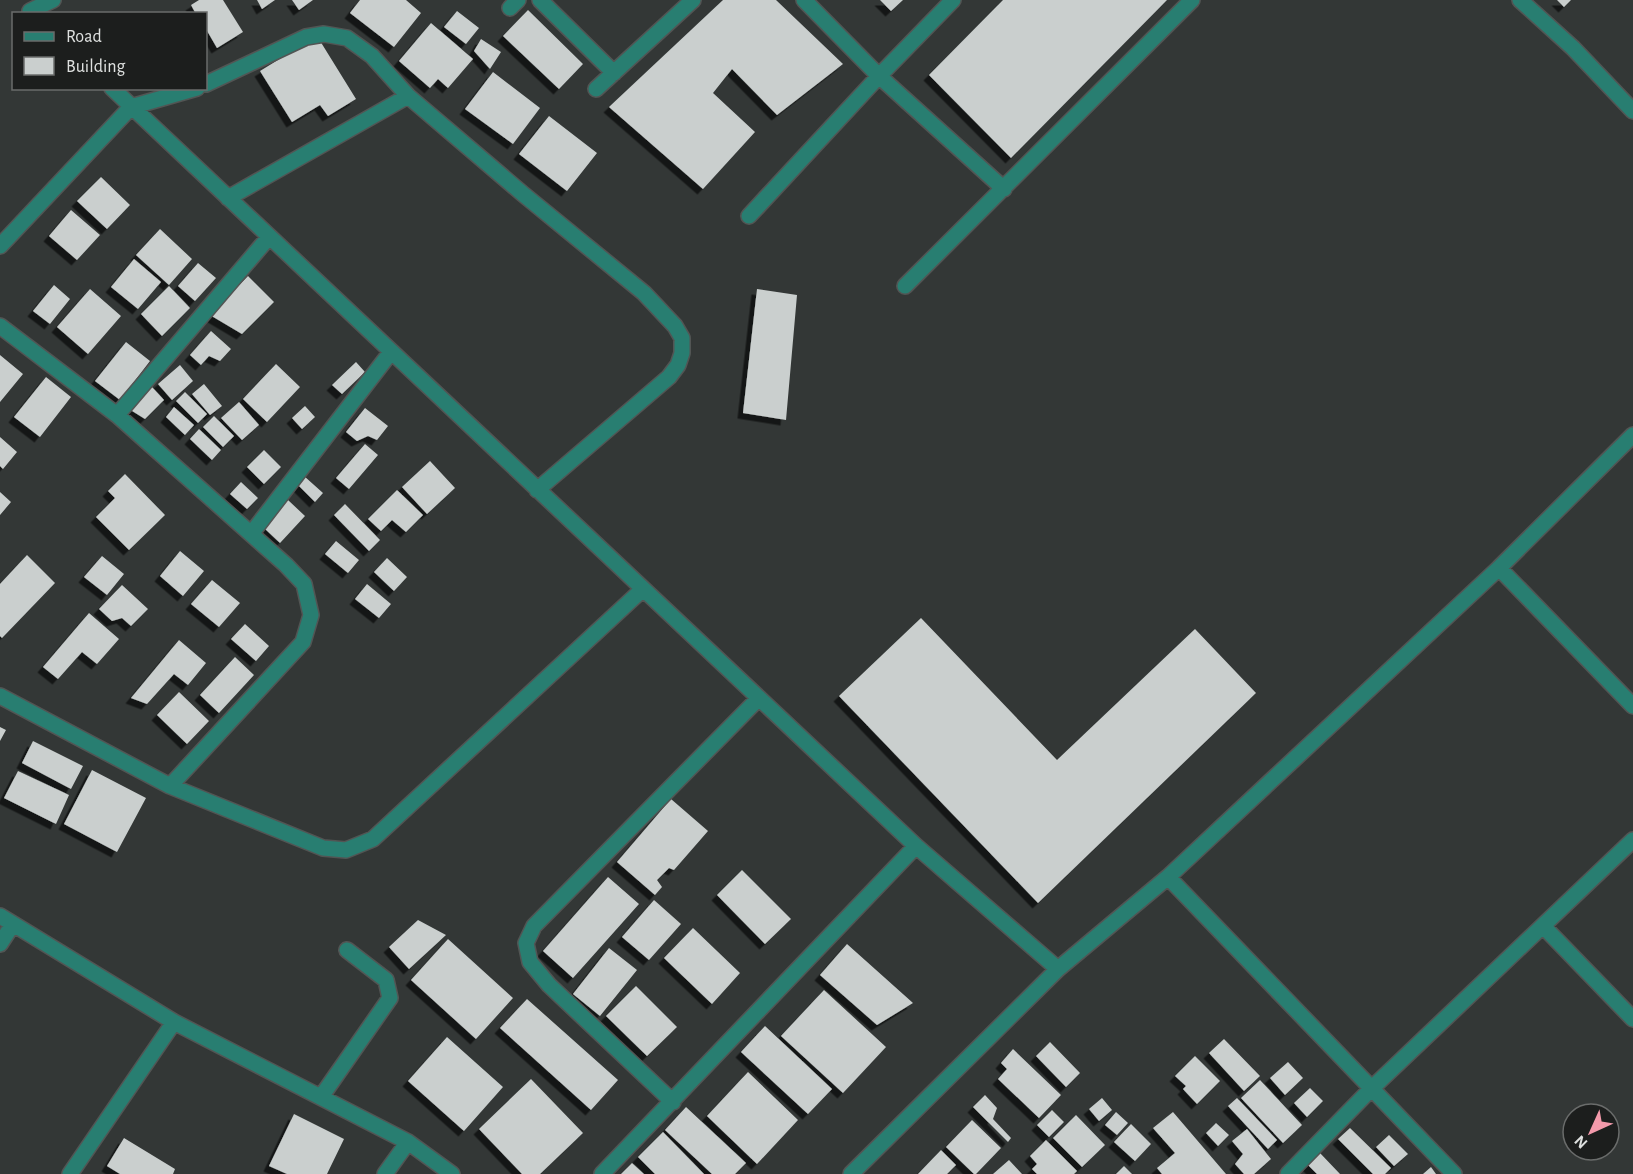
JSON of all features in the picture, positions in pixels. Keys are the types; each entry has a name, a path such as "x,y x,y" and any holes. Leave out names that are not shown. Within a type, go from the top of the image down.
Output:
{"street":[{"path":"18,0 31,12 53,0"},
{"path":"540,0 614,73"},
{"path":"596,89 693,0"},
{"path":"804,0 879,76 1004,189"},
{"path":"749,216 953,0"},
{"path":"905,286 1192,0"},
{"path":"1520,0 1573,48 1633,111"},
{"path":"207,84 306,37 324,34 347,38 372,56 408,96 644,293 675,326 682,338 682,353 678,365 669,377 537,490"},
{"path":"114,90 915,846 1058,969"},
{"path":"0,246 131,107 190,90"},
{"path":"228,198 408,96"},
{"path":"117,415 269,237"},
{"path":"0,326 117,415 286,565 304,584 311,615 303,642 170,786"},
{"path":"250,534 391,352"},
{"path":"851,1174 1058,969 1168,877 1499,568 1633,435"},
{"path":"1499,568 1633,706"},
{"path":"0,696 170,786 323,848 346,850 373,839 643,589"},
{"path":"673,1102 549,985 530,962 526,943 534,926 759,698"},
{"path":"1288,1174 1371,1089 1633,840"},
{"path":"602,1174 915,846"},
{"path":"1168,877 1454,1174"},
{"path":"0,944 6,920 174,1022 408,1142 452,1174"},
{"path":"1543,926 1633,1019"},
{"path":"321,1097 390,998 386,980 347,950"},
{"path":"70,1174 174,1022"},
{"path":"385,1174 408,1142"}],"building":[{"path":"199,0 223,0 243,32 217,48 207,31 207,12 195,12 191,5"},
{"path":"257,0 275,0 262,9"},
{"path":"292,0 313,0 299,10"},
{"path":"360,0 406,0 421,13 394,47 350,13"},
{"path":"723,0 776,0 843,64 777,115 732,69 713,93 755,132 703,189 609,107"},
{"path":"880,0 903,0 891,11"},
{"path":"1003,0 1167,0 1011,158 929,75"},
{"path":"1557,0 1571,0 1564,7"},
{"path":"528,10 583,64 559,89 503,36"},
{"path":"457,11 479,28 466,44 444,27"},
{"path":"431,23 473,59 448,88 438,79 430,88 399,61"},
{"path":"317,36 356,99 328,116 320,105 292,122 260,71"},
{"path":"481,39 501,52 490,69 474,51"},
{"path":"493,72 540,108 513,144 465,109"},
{"path":"549,116 597,153 567,191 519,154"},
{"path":"101,177 130,205 107,229 77,201"},
{"path":"71,210 100,235 77,260 49,236"},
{"path":"160,229 192,259 169,285 136,255"},
{"path":"134,259 161,282 138,309 111,287"},
{"path":"198,263 216,278 195,301 178,286"},
{"path":"248,276 274,302 242,334 210,315"},
{"path":"54,285 70,299 50,324 33,311"},
{"path":"169,286 190,308 162,336 141,314"},
{"path":"90,289 121,316 88,354 57,327"},
{"path":"757,289 797,295 786,420 743,413"},
{"path":"211,331 231,349 220,361 209,356 201,365 190,355"},
{"path":"126,342 150,361 120,400 95,381"},
{"path":"0,355 23,374 0,402"},
{"path":"356,362 365,372 342,394 332,385"},
{"path":"276,364 300,387 267,422 243,399"},
{"path":"180,365 193,381 172,400 158,384"},
{"path":"46,377 71,397 40,437 14,417"},
{"path":"204,384 222,406 210,415 192,394"},
{"path":"152,387 164,400 145,419 129,409"},
{"path":"185,392 207,414 198,423 176,401"},
{"path":"239,402 259,425 242,440 221,418"},
{"path":"305,406 315,417 302,429 292,418"},
{"path":"174,407 194,425 185,435 166,417"},
{"path":"365,408 388,426 377,440 368,436 357,441 346,432"},
{"path":"214,416 234,436 223,447 203,427"},
{"path":"199,429 221,450 212,460 190,439"},
{"path":"0,437 17,452 3,469 0,466"},
{"path":"365,444 378,455 349,489 336,478"},
{"path":"264,450 281,467 264,484 247,467"},
{"path":"430,461 455,488 427,514 402,487"},
{"path":"125,474 165,515 129,550 96,517 115,498 108,491"},
{"path":"304,476 323,493 315,502 297,484"},
{"path":"241,482 258,498 247,509 230,494"},
{"path":"397,490 423,515 406,532 392,520 381,531 368,519"},
{"path":"0,492 11,502 0,515"},
{"path":"288,500 305,516 280,543 263,527"},
{"path":"345,504 380,540 369,551 334,515"},
{"path":"336,541 359,560 348,573 325,554"},
{"path":"180,551 204,571 183,596 160,576"},
{"path":"27,555 55,583 2,638 0,636 0,584"},
{"path":"102,556 124,574 107,595 84,577"},
{"path":"387,558 407,577 394,591 374,572"},
{"path":"212,580 240,603 219,627 191,604"},
{"path":"367,584 391,604 379,618 355,599"},
{"path":"122,585 148,609 131,626 122,618 112,621 99,609"},
{"path":"89,613 119,639 97,664 82,652 58,679 43,667"},
{"path":"921,618 1057,760 1195,629 1256,693 1038,903 839,696"},
{"path":"245,624 269,646 256,661 231,639"},
{"path":"179,640 206,663 188,685 174,674 147,704 131,698"},
{"path":"235,657 254,675 219,713 200,695"},
{"path":"179,692 209,721 187,744 157,715"},
{"path":"0,727 6,730 0,741"},
{"path":"33,741 83,766 71,789 22,763"},
{"path":"92,770 146,798 117,852 64,824"},
{"path":"18,771 69,795 56,824 4,798"},
{"path":"671,799 708,831 674,870 669,868 657,880 662,887 655,895 617,862"},
{"path":"742,870 791,919 765,944 717,895"},
{"path":"608,877 639,904 573,978 543,951"},
{"path":"654,900 681,924 649,960 622,937"},
{"path":"418,920 446,935 409,969 389,947"},
{"path":"693,928 740,973 712,1004 664,958"},
{"path":"448,939 513,998 476,1039 411,980"},
{"path":"847,944 913,1003 877,1025 820,975"},
{"path":"609,948 637,970 600,1016 573,994"},
{"path":"636,986 677,1027 647,1056 606,1016"},
{"path":"824,990 886,1047 843,1093 781,1036"},
{"path":"527,999 618,1080 591,1110 500,1028"},
{"path":"765,1026 832,1089 808,1114 741,1052"},
{"path":"447,1037 503,1087 464,1131 408,1081"},
{"path":"1224,1039 1260,1076 1244,1091 1209,1053"},
{"path":"1050,1042 1080,1073 1066,1087 1036,1056"},
{"path":"1013,1049 1061,1095 1039,1118 998,1079 1007,1069 1001,1063"},
{"path":"1195,1056 1220,1081 1197,1104 1183,1089 1186,1086 1175,1076"},
{"path":"1288,1062 1303,1078 1285,1095 1270,1078"},
{"path":"748,1072 798,1120 757,1164 707,1116"},
{"path":"531,1079 583,1133 540,1174 522,1174 479,1129"},
{"path":"1260,1080 1302,1125 1283,1143 1241,1098"},
{"path":"1310,1088 1323,1101 1307,1117 1294,1103"},
{"path":"985,1095 997,1108 993,1119 1011,1138 1008,1142 973,1107"},
{"path":"1102,1098 1112,1110 1099,1121 1089,1109"},
{"path":"1237,1098 1277,1140 1268,1149 1228,1106"},
{"path":"686,1107 746,1163 735,1174 712,1174 665,1130"},
{"path":"1052,1110 1064,1122 1049,1137 1037,1125"},
{"path":"1116,1112 1128,1123 1117,1135 1105,1125"},
{"path":"1173,1112 1226,1174 1162,1174 1157,1168 1175,1153 1153,1128"},
{"path":"294,1114 344,1139 327,1174 287,1174 269,1166"},
{"path":"1076,1115 1105,1145 1082,1167 1053,1138"},
{"path":"972,1120 1001,1148 976,1174 946,1147"},
{"path":"1216,1123 1229,1135 1218,1146 1206,1133"},
{"path":"1131,1124 1151,1144 1135,1161 1114,1142"},
{"path":"1350,1128 1391,1168 1385,1174 1373,1174 1338,1139"},
{"path":"1247,1129 1271,1159 1254,1174 1244,1174 1235,1164 1243,1154 1232,1141"},
{"path":"663,1132 704,1174 655,1174 638,1157"},
{"path":"1389,1135 1408,1154 1394,1166 1376,1147"},
{"path":"124,1138 175,1169 173,1174 120,1174 107,1166"},
{"path":"1046,1140 1077,1171 1074,1174 1037,1174 1032,1169 1037,1164 1030,1156"},
{"path":"941,1150 956,1165 947,1174 918,1174"},
{"path":"1320,1153 1340,1174 1317,1174 1307,1164"},
{"path":"1009,1160 1022,1174 993,1174"},
{"path":"632,1163 644,1174 621,1174"},
{"path":"1124,1166 1132,1174 1116,1174"},
{"path":"1431,1167 1436,1174 1423,1174"}]}
